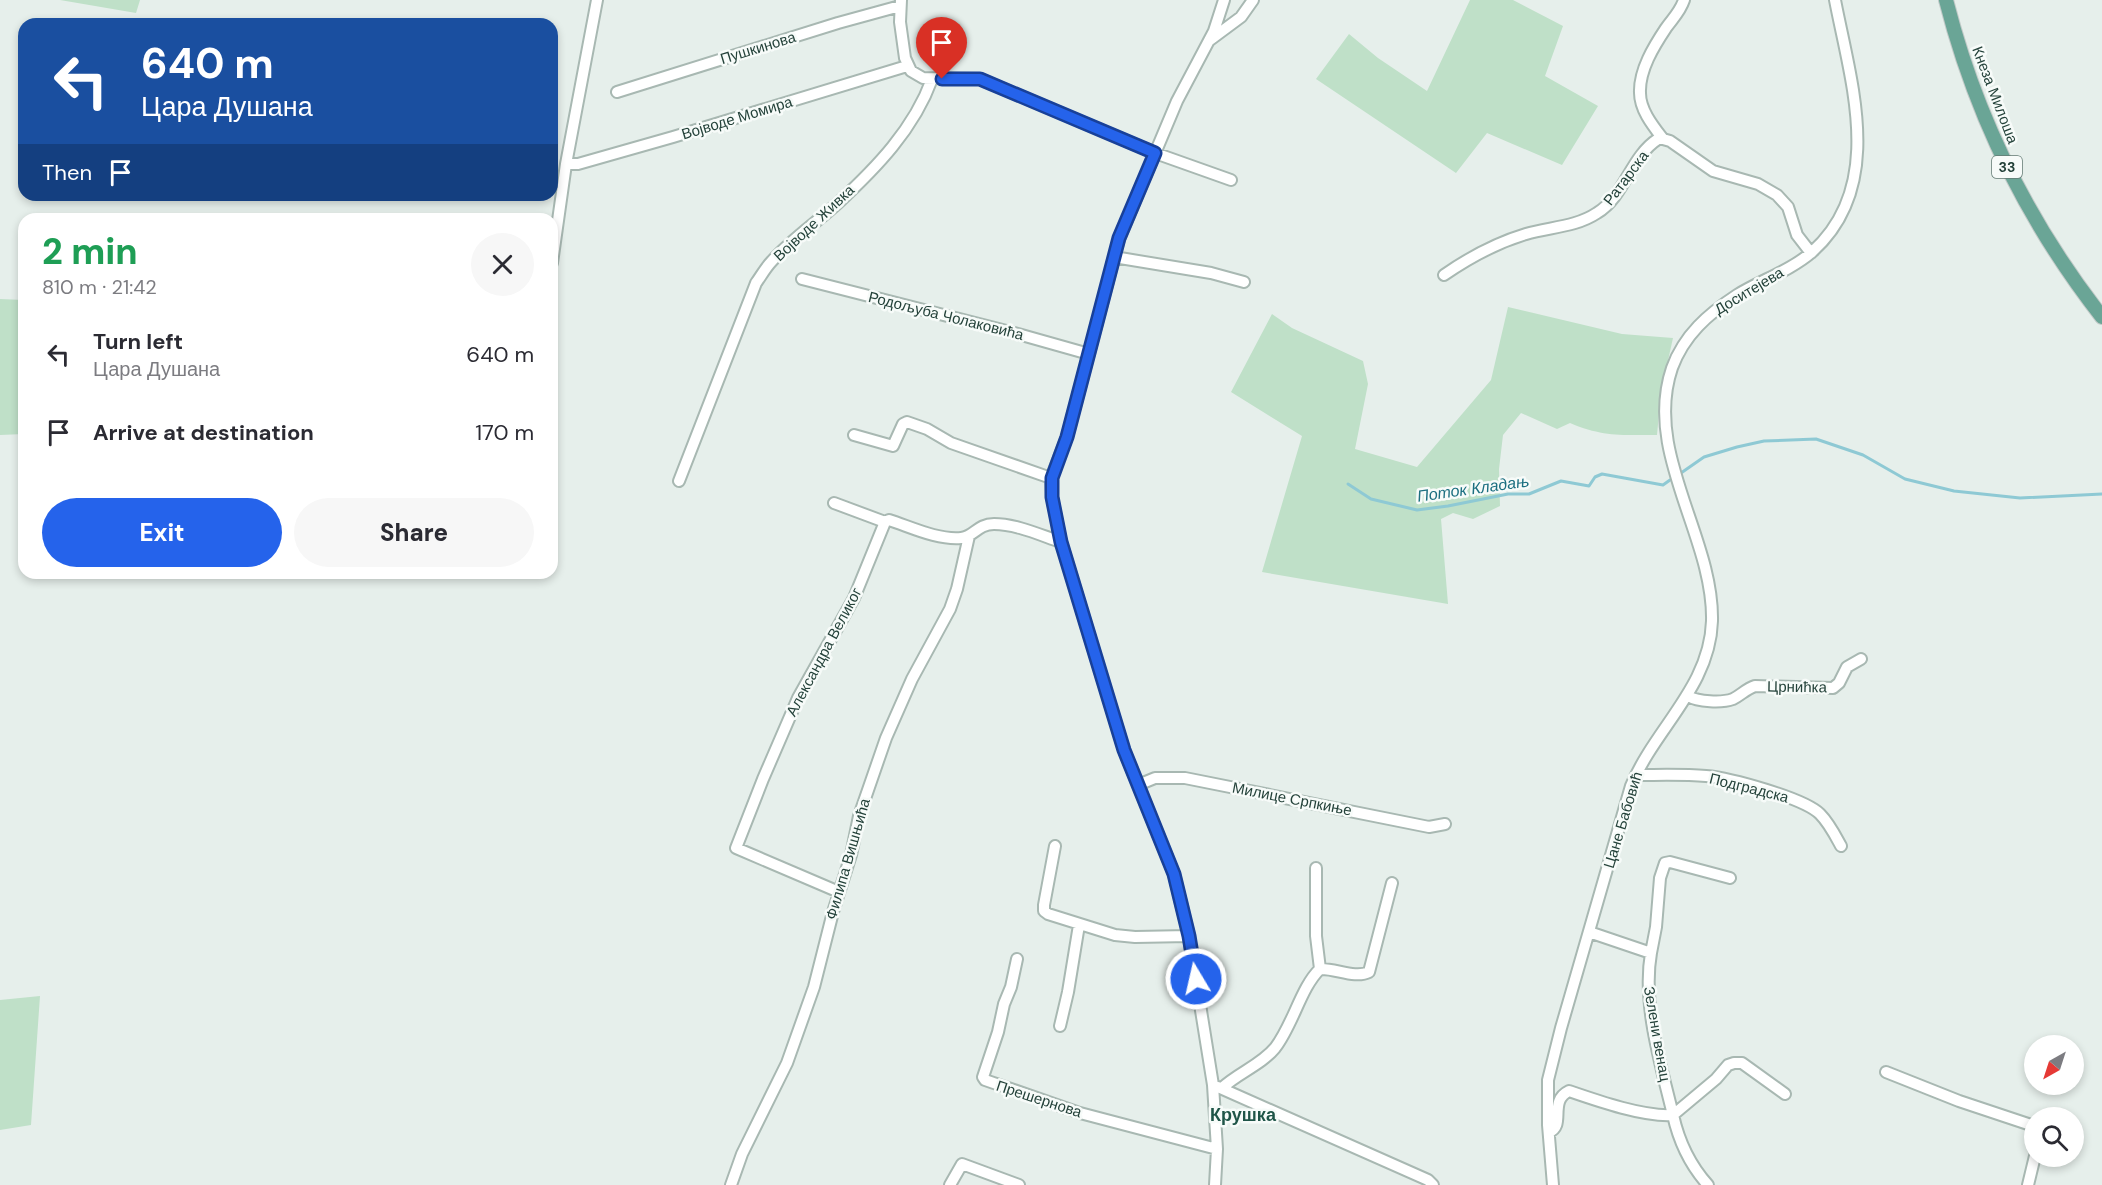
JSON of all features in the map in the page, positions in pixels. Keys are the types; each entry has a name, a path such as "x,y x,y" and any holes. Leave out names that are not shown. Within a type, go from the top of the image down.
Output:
{"main road":[{"name":"Кнеза Милоша","path":"1946,0 1959,48 1990,135 2046,237 2102,317"}],"street":[{"path":"558,221 566,164 597,0"},
{"path":"1215,1185 1218,1087 1189,936 1174,874 1124,750 1061,542 1052,497 1052,478 1067,437 1119,238 1177,101 1214,31 1224,0"},
{"path":"1208,42 1240,17 1253,0"},
{"name":"Ратарска","path":"1444,275 1467,258 1497,244 1527,233 1584,220 1599,212 1615,195 1646,149 1658,139 1663,139 1644,109 1640,94 1641,87 1647,60 1666,28 1681,9 1683,0"},
{"name":"Доситејева","path":"1675,472 1665,413 1672,369 1689,336 1722,305 1811,253 1829,235 1841,216 1856,178 1858,152 1856,114 1835,0"},
{"path":"900,3 902,42 907,66 923,78 932,80 980,79 1155,153 1231,180"},
{"name":"Пушкинова","path":"617,92 900,3"},
{"name":"Војводе Момира","path":"566,164 578,164 673,137 907,66"},
{"name":"Војводе Живка","path":"679,480 756,283 772,261 839,201 890,149 925,99 932,80"},
{"path":"1663,139 1670,141 1713,171 1758,184 1777,195 1788,207 1797,235 1811,253"},
{"path":"1114,257 1211,273 1245,282"},
{"name":"Родољуба Чолаковића","path":"802,279 1089,354"},
{"path":"854,435 893,446 903,424 907,422 927,429 951,443 1052,478"},
{"name":"Цане Бабовић","path":"1553,1185 1548,1080 1561,1028 1636,774 1641,763 1688,696 1702,668 1712,620 1710,593 1704,568 1675,472"},
{"path":"834,503 885,522 889,520 936,536 960,538 969,536 980,527 996,524 1061,542"},
{"name":"Александра Великог","path":"839,892 736,848 798,698 854,598 885,522"},
{"name":"Филипа Вишњића","path":"730,1185 742,1154 787,1063 814,987 851,855 859,816 886,738 912,679 950,609 969,536"},
{"name":"Црнићка","path":"1688,696 1695,699 1733,699 1748,688 1755,686 1833,688 1839,683 1847,667 1861,659"},
{"name":"Подградска","path":"1636,774 1708,776 1796,799 1820,813 1841,846"},
{"name":"Милице Српкиње","path":"1138,785 1155,778 1185,778 1429,827 1445,824"},
{"path":"1055,846 1044,911 1048,914 1116,935 1189,936"},
{"name":"Зелени венац","path":"1708,1185 1695,1170 1677,1136 1653,1022 1648,984 1660,878 1665,862 1730,878"},
{"path":"1218,1087 1273,1050 1287,1030 1311,980 1320,969 1316,936 1316,868"},
{"path":"1320,969 1335,969 1361,975 1369,972 1392,883"},
{"path":"1060,1026 1079,925"},
{"path":"1589,932 1651,953"},
{"name":"Прешернова","path":"1017,959 998,1032 983,1077 985,1080 1091,1116 1217,1149"},
{"path":"1549,1132 1557,1126 1559,1100 1569,1091 1597,1101 1662,1116 1673,1115 1716,1079 1728,1065 1734,1063 1742,1063 1785,1094"},
{"path":"1886,1072 1959,1101 2024,1123"},
{"path":"1218,1087 1428,1180 1433,1185"},
{"path":"950,1185 962,1164 1019,1185"},
{"path":"2028,1185 2032,1167"}],"green space":[{"path":"60,0 140,0 136,13"},
{"path":"1470,0 1513,0 1563,26 1545,76 1598,106 1562,165 1487,133 1456,173 1316,79 1349,34 1378,58 1427,91"},
{"path":"0,299 18,300 18,434 0,435"},
{"path":"1508,307 1622,334 1673,338 1661,392 1657,435 1603,433 1570,423 1557,429 1521,413 1503,435 1499,469 1500,506 1473,519 1453,513 1441,519 1448,604 1262,572 1302,436 1231,392 1272,314 1292,328 1363,361 1368,384 1355,449 1417,467 1491,380"},
{"path":"40,996 31,1125 0,1130 0,1000"}],"waterway":[{"name":"Поток Кладањ","path":"1681,473 1704,457 1737,447 1764,441 1816,439 1863,455 1905,479 1954,491 2020,498 2102,494"},
{"name":"Поток Кладањ","path":"1348,484 1371,499 1417,510 1508,494 1529,494 1561,481 1589,486 1595,477 1602,474 1663,485 1670,480"}],"district":[{"name":"Крушка","path":"1243,1115"}],"route":[{"path":"942,79 980,79 1155,153 1119,238 1067,437 1052,478 1052,497 1061,542 1124,750 1174,874 1189,936 1196,979"}]}
